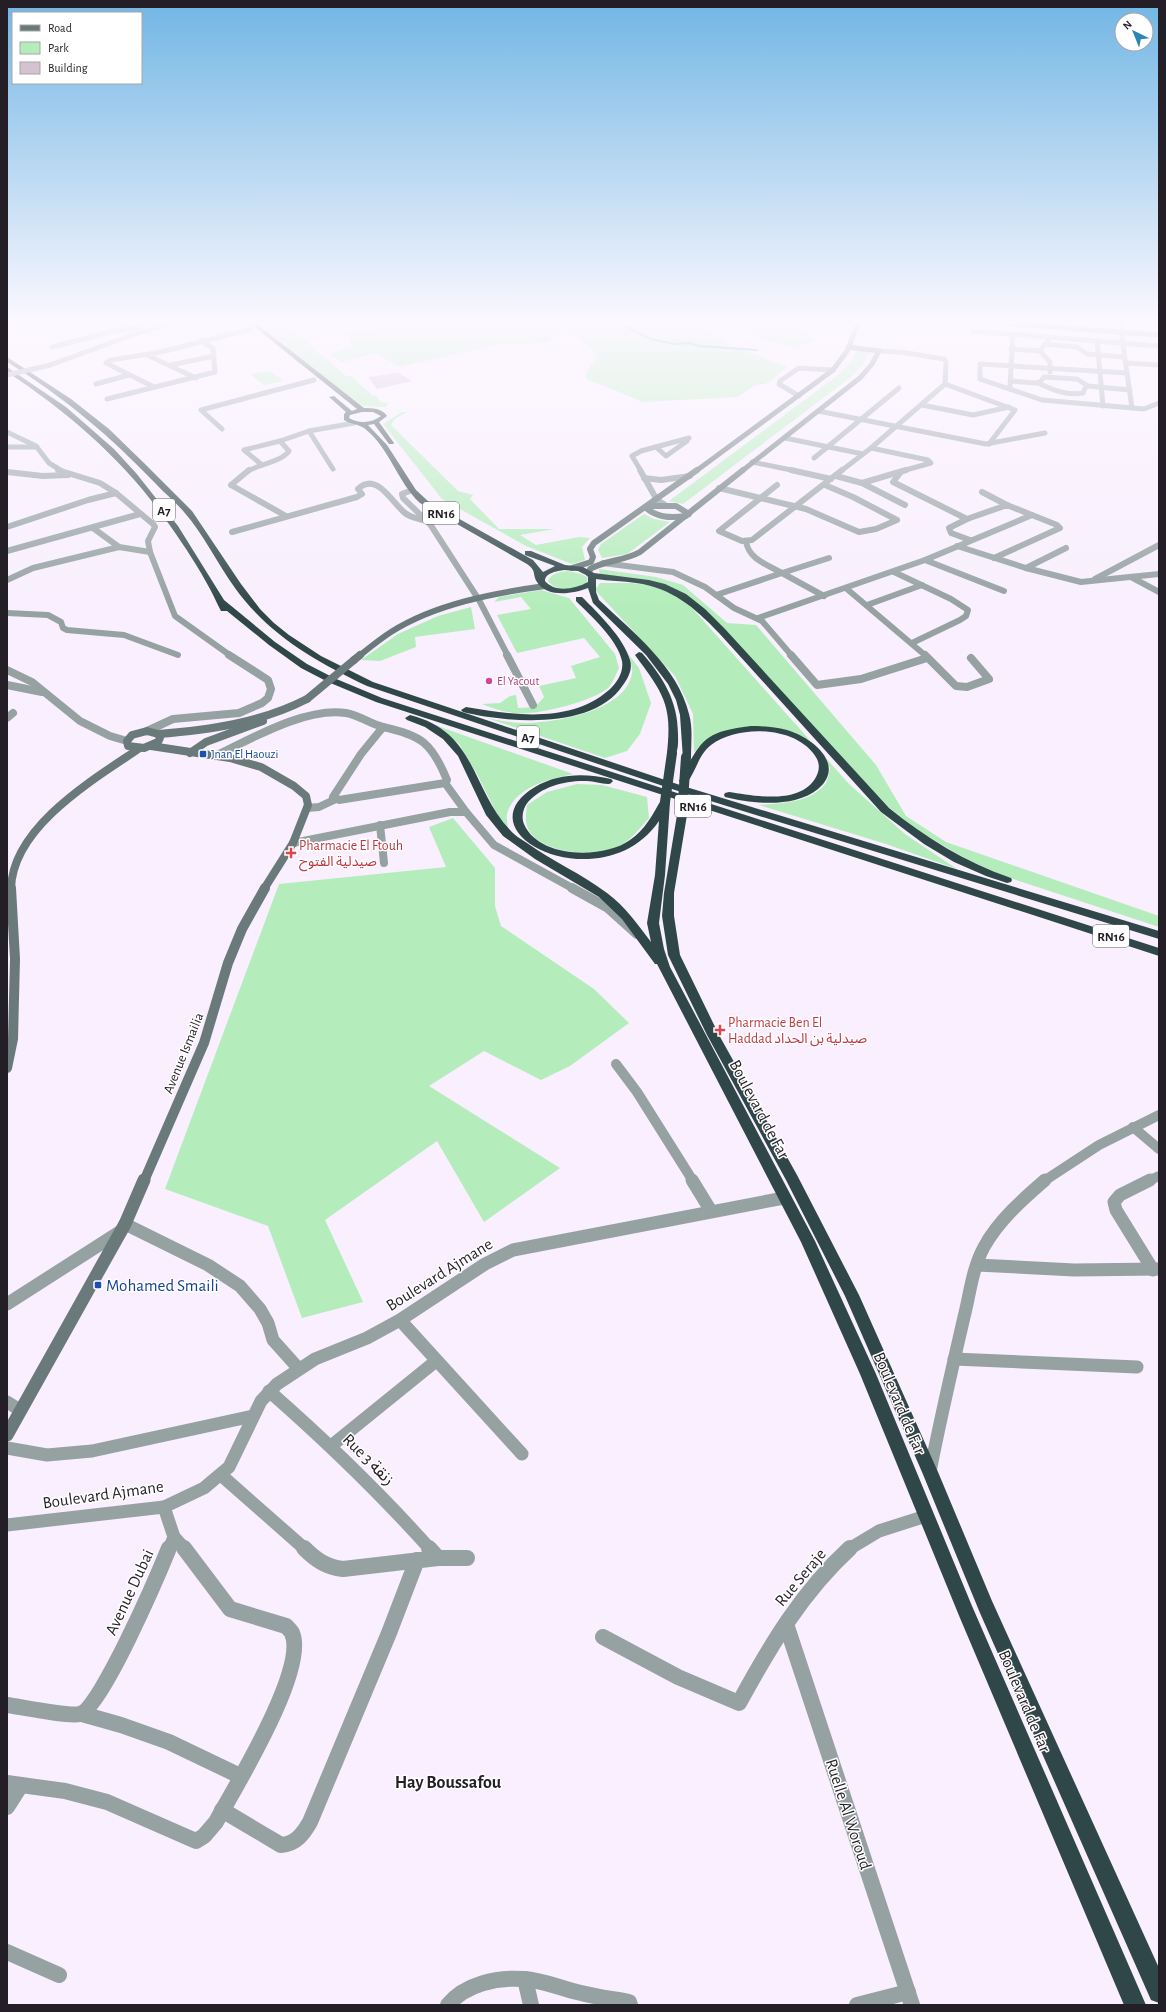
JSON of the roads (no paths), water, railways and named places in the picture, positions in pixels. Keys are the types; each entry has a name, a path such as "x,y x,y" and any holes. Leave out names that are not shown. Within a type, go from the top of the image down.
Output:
{"highway":[{"name":"A7","path":"77,418 137,476 170,518 222,602 274,647 305,667 350,689 379,700 1063,919"},
{"name":"A7","path":"93,418 119,440 188,513 245,597 262,617 281,634 322,662 370,684 647,775 679,788 1159,934"},
{"name":"RN16","path":"345,418 347,421 357,423 379,440 388,451 417,498 530,562 538,569 542,582 565,591 586,602 644,659 667,693 674,716 675,730 672,753 664,809 652,826 640,838 628,846 611,853 592,856 559,853 533,843 522,832 516,817 520,804 533,791 551,783 574,778 614,781 920,880 1063,919 1159,952"},
{"path":"357,423 376,422 383,418"},
{"name":"RN16","path":"376,422 421,490 432,501 534,556 590,577 655,583 676,590 686,596 722,631 876,802 903,825 927,842 944,853 986,872 1144,925 1159,934"},
{"path":"542,582 546,572 569,568"},
{"name":"RN16","path":"565,591 581,589 590,577"},
{"name":"RN16","path":"590,577 591,591 596,601 651,657 673,685 685,714 686,757 684,781"},
{"path":"245,597 296,638 330,662 422,698 462,709 500,716 525,718 552,716 579,711 600,702 611,694 621,683 626,672 626,659 617,644 579,599"},
{"path":"222,602 225,611 243,630 294,669 428,725 446,738 462,755 491,815 507,834 539,857 602,895 626,917 664,967"},
{"path":"647,775 732,796 770,800 789,797 809,790 820,781 824,764 821,757 812,746 790,734 778,730 742,730 720,735 707,743 696,755 692,767 684,781"},
{"name":"Boulevard de Far","path":"684,781 682,815 669,893 668,916 674,955 713,1035 792,1179 852,1295 930,1472 986,1608 1159,1992"},
{"name":"Boulevard de Far","path":"664,809 660,875 653,923 658,949 664,967 784,1198 808,1241 868,1374 926,1516 1135,2005"}],"street":[{"path":"210,418 222,429"},
{"path":"569,568 583,566 591,562 593,557 590,549 594,543 657,500 769,418"},
{"path":"590,577 590,569 602,563 625,559 640,552 810,418"},
{"path":"855,418 989,444 1045,433"},
{"path":"777,485 720,530 723,534 746,541 752,540 834,478 906,418"},
{"path":"989,444 1010,418"},
{"path":"814,458 861,419"},
{"path":"262,464 244,450 280,441 309,431 357,423"},
{"path":"309,431 333,469"},
{"path":"7,432 28,441 37,447 49,463 57,470 100,483 116,493 153,524 154,528 148,541 150,552 175,616 219,649 262,675 268,680 272,689 268,698 262,703 238,713 180,718 165,722 129,741 109,769"},
{"path":"656,447 666,456 691,439 689,438 637,452 632,456 657,500 664,504 679,507 687,515"},
{"path":"785,438 863,454"},
{"path":"280,441 288,448 289,452 276,460 262,464 235,480 231,485 286,516"},
{"path":"7,447 37,447"},
{"path":"862,483 931,462 871,448"},
{"path":"752,462 862,483 905,505"},
{"path":"7,472 43,476 72,475"},
{"path":"901,472 893,482 967,519"},
{"path":"644,478 662,480 690,476"},
{"path":"232,532 360,496 362,494 358,489 372,483 378,485 386,492 405,513 427,521"},
{"path":"719,488 814,512 858,532 876,529 897,520 853,497 825,485"},
{"path":"412,490 402,494 402,498 427,521 479,600 533,705"},
{"path":"982,492 1007,505 1055,524 1060,528 994,558"},
{"path":"7,526 92,498 116,493"},
{"path":"647,507 664,504"},
{"path":"970,540 951,533 949,529 967,519 1007,505"},
{"path":"647,507 659,516 687,515"},
{"path":"7,551 140,514"},
{"path":"758,618 894,572 1032,515"},
{"path":"93,528 120,547"},
{"path":"746,541 746,549 753,556 824,596"},
{"path":"1090,581 1159,545"},
{"path":"957,546 1026,568 1077,582 1159,574"},
{"path":"7,580 33,568 120,547 150,552"},
{"path":"1026,568 1066,548"},
{"path":"716,595 829,558"},
{"path":"625,559 624,562 629,566"},
{"path":"925,560 1004,591"},
{"path":"602,563 673,572 696,582 734,608 758,618 817,685 861,679 927,658"},
{"path":"894,572 965,607 968,613 960,620 912,643"},
{"path":"1131,577 1159,592"},
{"path":"186,752 197,746 238,733 273,714 307,699 354,660 398,628 441,610 542,582"},
{"path":"867,606 922,585"},
{"path":"847,589 912,643 950,682 962,688 975,685 989,678 971,658"},
{"path":"7,613 48,615 61,622 63,628 67,630 124,635 178,655"},
{"path":"7,670 32,682 73,716 110,736 129,741 140,748"},
{"path":"7,684 44,692"},
{"path":"215,756 286,725 322,714 344,713 407,733 428,747 445,775 447,780 445,783 466,812 473,818 494,844 608,908 643,940"},
{"path":"158,737 239,723 273,714"},
{"path":"151,746 158,737 165,722"},
{"path":"336,799 332,796 361,754 384,726"},
{"path":"147,731 186,752"},
{"path":"7,1068 12,1043 10,1027 15,942 11,882 18,857 25,844 50,815 109,769 140,748 151,746 245,762 260,768 294,786 306,796 308,808 319,807 336,799 445,783"},
{"name":"Avenue Ismailia","path":"7,1435 123,1227 204,1043 228,963 242,929 273,873 292,843 308,808"},
{"path":"292,843 450,812 466,812"},
{"path":"380,825 384,863"},
{"path":"616,1064 638,1092 711,1211"},
{"path":"930,1472 954,1360 977,1265 983,1250 997,1228 1040,1184 1082,1154 1159,1115"},
{"path":"1133,1127 1159,1150"},
{"path":"1156,1269 1116,1210 1114,1202 1120,1195 1159,1176"},
{"name":"Boulevard Ajmane","path":"7,1525 164,1506 204,1488 221,1475 234,1460 253,1416 269,1391 298,1369 315,1359 367,1338 400,1320 485,1264 513,1250 711,1211 770,1202 784,1198"},
{"path":"7,1304 123,1227 208,1265 240,1286 260,1309 268,1323 273,1340 298,1369"},
{"path":"977,1265 1074,1270 1156,1269"},
{"path":"400,1320 522,1454"},
{"path":"954,1360 1137,1367"},
{"path":"331,1446 436,1361"},
{"name":"Rue 3 زنقة","path":"269,1391 331,1446 394,1509 438,1558"},
{"path":"7,1402 20,1410"},
{"path":"7,1448 47,1455 92,1451 253,1416"},
{"path":"221,1475 319,1562 326,1566 343,1569 438,1558 467,1558"},
{"path":"7,1807 14,1784 69,1791 121,1807 181,1836 196,1841 209,1831 222,1810 274,1715 283,1693 290,1669 294,1649 292,1633 286,1626 230,1609 192,1558 174,1537 164,1506"},
{"name":"Rue Seraje","path":"603,1637 678,1677 739,1703 757,1669 786,1624 822,1577 854,1546 884,1529 926,1516"},
{"name":"Avenue Dubai","path":"82,1714 91,1706 100,1691 150,1592 174,1537"},
{"path":"222,1810 281,1845 292,1844 303,1833 310,1822 383,1648 417,1560"},
{"name":"Ruelle Al Woroud","path":"786,1624 910,1998"},
{"path":"7,1705 74,1715 82,1714 121,1725 169,1742 240,1776"},
{"path":"7,1952 59,1975"},
{"path":"525,1979 531,2005"},
{"path":"448,2005 465,1991 488,1982 525,1979 629,2004"},
{"path":"856,2005 910,1998"}],"place":[{"name":"El Yacout","path":"489,681"},
{"name":"Jnan El Haouzi","path":"203,754"},
{"name":"Pharmacie El Ftouh صيدلية الفتوح","path":"291,853"},
{"name":"Pharmacie Ben El Haddad صيدلية بن الحداد","path":"720,1030"},
{"name":"Mohamed Smaili","path":"98,1285"}],"district":[{"name":"Hay Boussafou","path":"448,1782"}]}
